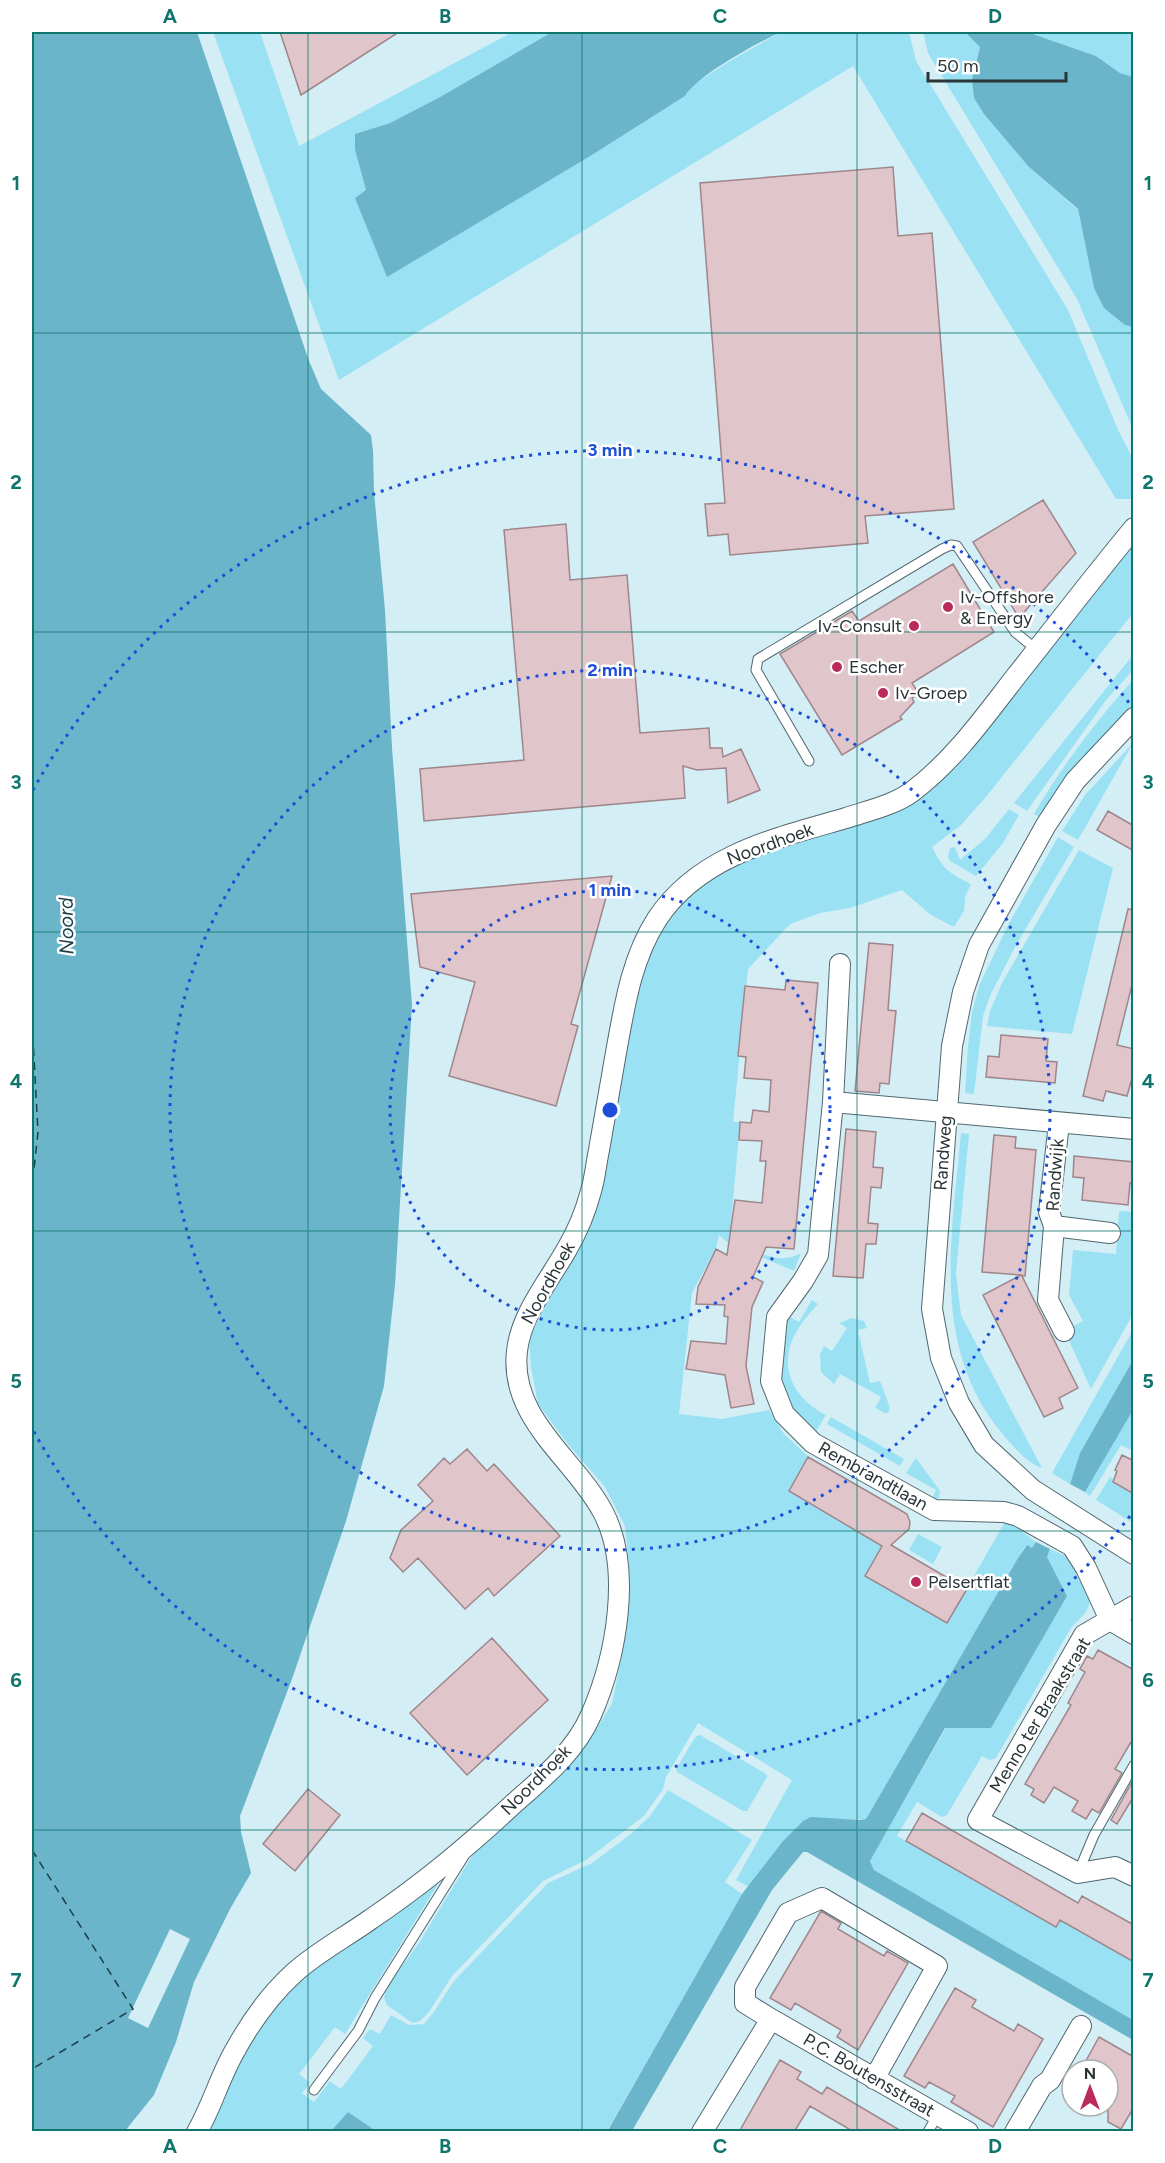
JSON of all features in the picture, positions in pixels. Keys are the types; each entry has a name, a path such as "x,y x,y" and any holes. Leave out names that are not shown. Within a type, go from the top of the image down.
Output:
{"street":[{"name":"Noordhoek","path":"197,2132 211,2109 235,2049 266,2004 290,1976 308,1961 376,1916 473,1841 557,1765 581,1734 597,1699 607,1669 613,1639 619,1587 618,1557 604,1514 589,1491 534,1421 520,1390 516,1356 525,1321 571,1243 591,1190 629,984 641,951 658,917 681,891 706,870 734,854 772,840 860,814 908,796 950,759 1134,528"},
{"name":"Randweg","path":"1134,718 1075,781 1046,825 979,945 963,992 952,1046 932,1309 941,1358 959,1403 984,1445 1033,1490 1076,1515 1134,1554"},
{"name":"Rembrandtlaan","path":"840,964 833,1102 818,1255 803,1281 777,1317 771,1381 784,1414 813,1443 934,1510 1004,1512 1018,1516 1072,1546 1082,1561 1110,1620"},
{"name":"Randwijk","path":"833,1102 1134,1129"},
{"name":"Randwijk","path":"1059,1123 1049,1212 1054,1226 1048,1299 1064,1331"},
{"name":"Randwijk","path":"1054,1226 1110,1233"},
{"name":"Menno ter Braakstraat","path":"1078,1873 978,1820 1084,1635 1134,1606"},
{"path":"1110,1620 1134,1634"},
{"path":"1078,1873 1115,1867 1134,1876"},
{"name":"P.C. Boutensstraat","path":"874,2079 937,1966 822,1898 788,1913 745,1987 745,2003 874,2079 968,2132"},
{"path":"702,2132 771,2019"},
{"path":"1015,2132 1042,2086 1050,2080 1081,2026"}],"lane":[{"path":"808,761 756,670 758,659 942,549 951,545 957,546 1015,632 1036,650"},
{"path":"1078,1873 1094,1835 1134,1765"},
{"path":"314,2090 358,2031 375,1998 473,1841"},
{"path":"928,2132 938,2114"}],"shaded area":[{"path":"213,32 260,32 299,146 513,32 552,32 440,97 390,123 355,134 355,150 366,190 510,202 592,155 685,96 691,86 781,32 909,32 916,61 1068,310 1118,430 1133,459 1133,499 1116,499 853,66 339,380"},
{"path":"923,32 965,32 980,46 972,79 984,114 1028,166 1078,210 1094,288 1125,325 1133,327 1133,429 1077,299 928,53"},
{"path":"1027,32 1133,32 1133,77 1120,73 1096,56"},
{"path":"1133,541 1133,613 985,798 961,825 932,847 947,870 971,884 965,897 964,911 954,927 931,915 902,890 850,908 820,913 790,924 748,969 733,1122 740,1122 730,1235 731,1239 766,1255 783,1258 801,1253 794,1271 727,1242 719,1235 716,1248 692,1293 679,1414 722,1419 769,1410 784,1434 809,1457 789,1491 882,1546 865,1576 947,1623 1006,1520 1036,1542 1032,1548 1026,1545 1018,1558 866,1819 803,1821 783,1841 749,1887 736,1880 792,1780 698,1723 666,1777 663,1789 644,1816 586,1860 543,1881 452,1976 429,2012 420,2021 413,2023 387,2005 384,1997 388,1985 419,1943 472,1856 595,1731 612,1704 623,1649 630,1574 625,1526 605,1487 567,1443 538,1404 529,1340 578,1235 635,991 648,956 667,920 686,897 714,874 754,852 913,801 951,772"},
{"path":"1133,655 1133,670 1106,700 1027,811 1014,803"},
{"path":"1133,680 1133,707 1041,818 1034,814 1080,744"},
{"path":"1133,743 1078,840 1062,831 1085,795"},
{"path":"1009,809 1019,815 1003,843 976,876 950,861 948,857 950,848 955,847 960,860 985,839"},
{"path":"1058,837 1074,847 1016,945 990,996 983,1016 974,1094 965,1093 972,1012 979,986 1008,925"},
{"path":"1079,850 1113,868 1072,1034 987,1026 990,1011 1003,981"},
{"path":"961,1133 969,1134 956,1273 961,1315 1042,1468 1025,1458 1015,1448 1001,1432 979,1399 964,1363 955,1326 951,1288 951,1250"},
{"path":"1119,1211 1133,1212 1133,1314 1091,1389 1066,1334 1070,1328 1083,1321 1069,1295 1073,1250 1116,1254"},
{"path":"812,1300 818,1304 802,1322 791,1342 788,1367 796,1390 814,1408 826,1415 815,1433 799,1419 788,1402 780,1366 780,1353 788,1316 799,1322"},
{"path":"852,1318 864,1321 867,1328 858,1330 870,1383 880,1381 890,1408 888,1413 875,1408 881,1397 840,1374 834,1384 821,1372 820,1355 824,1346 832,1351 847,1328 839,1323"},
{"path":"1133,1330 1133,1360 1080,1453 1070,1484 1052,1473"},
{"path":"1133,1410 1133,1451 1121,1445 1090,1496 1085,1492"},
{"path":"831,1417 904,1459 900,1466 827,1424"},
{"path":"916,1458 940,1491 939,1498 931,1501 936,1490 906,1473"},
{"path":"1110,1477 1133,1494 1133,1523 1096,1500"},
{"path":"918,1534 942,1547 933,1564 909,1550"},
{"path":"1050,1549 1066,1556 1091,1600 1086,1612 1071,1628 996,1758 990,1760 982,1756 947,1815 942,1817 917,1802 897,1836 1056,1927 1067,1908 1096,1908 1082,1932 1133,1962 1133,2020 874,1870 870,1860 946,1728 991,1727 1067,1596 1047,1557"},
{"path":"700,1735 766,1774 767,1777 747,1811 743,1811 677,1772 676,1769 696,1736"},
{"path":"668,1790 752,1840 725,1882 742,1894 607,2131 376,2131 348,2112 331,2131 204,2132 224,2101 242,2049 291,1983 443,1876 345,2034 335,2027 299,2074 310,2083 302,2093 314,2102 330,2081 341,2089 373,2046 363,2038 370,2029 380,2034 391,2015 409,2025 424,2024 454,1981 548,1883 592,1863 631,1834 650,1816"}],"water":[{"name":"Noord","path":"32,32 197,32 309,361 321,389 371,435 412,1005 395,1285 384,1386 346,1521 292,1679 240,1816 241,1832 251,1873 230,1909 194,1982 176,2042 154,2095 125,2131 32,2132"},
{"path":"552,32 781,32 715,69 685,96 592,155 387,277 355,198 366,190 355,150 355,134 390,123 440,97"},
{"path":"965,32 1027,32 1096,56 1120,73 1133,77 1133,327 1125,325 1104,308 1094,288 1078,209 1028,166 984,114 974,98 972,79 980,47"},
{"path":"1133,1360 1133,1410 1085,1492 1070,1484 1080,1453"},
{"path":"1036,1542 1050,1549 1047,1557 1067,1596 991,1728 945,1728 870,1861 874,1870 1133,2020 1133,2040 807,1852 803,1852 772,1890 632,2131 607,2132 742,1894 783,1841 803,1821 811,1817 866,1819 1018,1558 1027,1545 1032,1548"},
{"path":"348,2112 376,2131 331,2131"}],"pier":[{"path":"170,1929 190,1939 148,2028 128,2018"}],"building":[{"path":"280,32 399,32 301,95"},
{"path":"893,167 898,236 932,233 954,509 865,516 868,543 730,555 728,534 708,536 705,504 725,503 700,183"},
{"path":"1043,500 1076,553 1019,618 973,542"},
{"path":"566,524 570,580 627,575 640,733 709,728 710,748 722,748 723,757 741,749 760,790 728,803 726,768 697,770 683,766 685,798 424,821 420,769 524,760 504,530"},
{"path":"953,564 994,632 912,683 919,694 912,698 914,702 900,717 902,719 842,755 780,654 852,611 859,621"},
{"path":"1108,811 1134,826 1134,851 1097,830"},
{"path":"612,876 571,1024 578,1026 556,1106 449,1076 475,982 420,967 411,894"},
{"path":"1128,909 1134,910 1134,977 1117,1045 1134,1049 1134,1071 1127,1096 1106,1091 1103,1101 1083,1096"},
{"path":"869,943 893,945 888,1010 896,1011 889,1084 880,1083 879,1093 855,1091"},
{"path":"786,980 818,983 794,1249 766,1247 753,1277 763,1282 752,1307 746,1366 754,1404 731,1408 725,1375 686,1369 691,1341 726,1344 728,1317 724,1316 725,1305 696,1304 698,1287 716,1249 727,1255 735,1200 762,1203 766,1161 760,1161 762,1141 739,1140 740,1122 751,1123 753,1110 769,1112 771,1080 744,1078 746,1057 738,1056 745,986 785,990"},
{"path":"1001,1035 1048,1039 1046,1061 1057,1062 1055,1083 986,1077 988,1056 999,1057"},
{"path":"846,1129 876,1132 873,1167 883,1168 881,1188 871,1187 868,1223 878,1224 876,1244 866,1244 863,1278 833,1276"},
{"path":"994,1135 1016,1137 1015,1148 1036,1150 1025,1276 1022,1276 1078,1388 1059,1398 1063,1408 1044,1417 983,1295 1021,1275 982,1272"},
{"path":"1074,1156 1134,1162 1134,1183 1130,1183 1128,1205 1082,1200 1084,1178 1073,1177"},
{"path":"467,1449 487,1471 494,1464 560,1536 494,1596 488,1588 465,1609 418,1558 403,1572 390,1558 401,1530 433,1501 418,1485 444,1458 450,1464"},
{"path":"1122,1455 1134,1461 1134,1494 1113,1482 1117,1471 1115,1470"},
{"path":"808,1457 907,1514 910,1522 909,1529 891,1545 967,1589 947,1623 865,1576 882,1546 789,1491"},
{"path":"492,1638 548,1700 467,1775 410,1713"},
{"path":"1098,1650 1134,1670 1134,1737 1115,1769 1122,1773 1099,1813 1092,1809 1086,1819 1072,1811 1078,1801 1054,1787 1044,1803 1031,1795 1034,1789 1025,1784 1071,1705 1068,1703 1085,1672 1080,1669 1087,1656 1093,1659"},
{"path":"1133,1780 1134,1796 1117,1824 1111,1820"},
{"path":"308,1789 340,1815 295,1871 263,1844"},
{"path":"922,1813 1078,1903 1082,1896 1134,1925 1134,1962 1060,1920 1056,1927 906,1841"},
{"path":"821,1911 841,1923 838,1929 884,1956 887,1951 908,1963 858,2050 837,2037 841,2030 795,2003 791,2010 770,1998"},
{"path":"955,1988 976,2000 972,2007 1014,2031 1018,2024 1043,2039 993,2127 951,2102 955,2096 929,2082 925,2088 904,2076"},
{"path":"1099,2037 1134,2057 1134,2107 1121,2129 1108,2122 1108,2118 1120,2118 1120,2058 1088,2058"},
{"path":"780,2060 801,2072 797,2079 822,2094 827,2087 903,2132 854,2132 810,2106 794,2132 739,2132"}],"ferry route":[{"path":"32,1020 38,1132 32,1187"},
{"path":"32,1850 133,2009 32,2069"}],"place":[{"name":"Iv-Offshore & Energy","path":"948,607"},
{"name":"Iv-Consult","path":"914,626"},
{"name":"Escher","path":"837,667"},
{"name":"Iv-Groep","path":"883,693"},
{"name":"Pelsertflat","path":"916,1582"}]}
